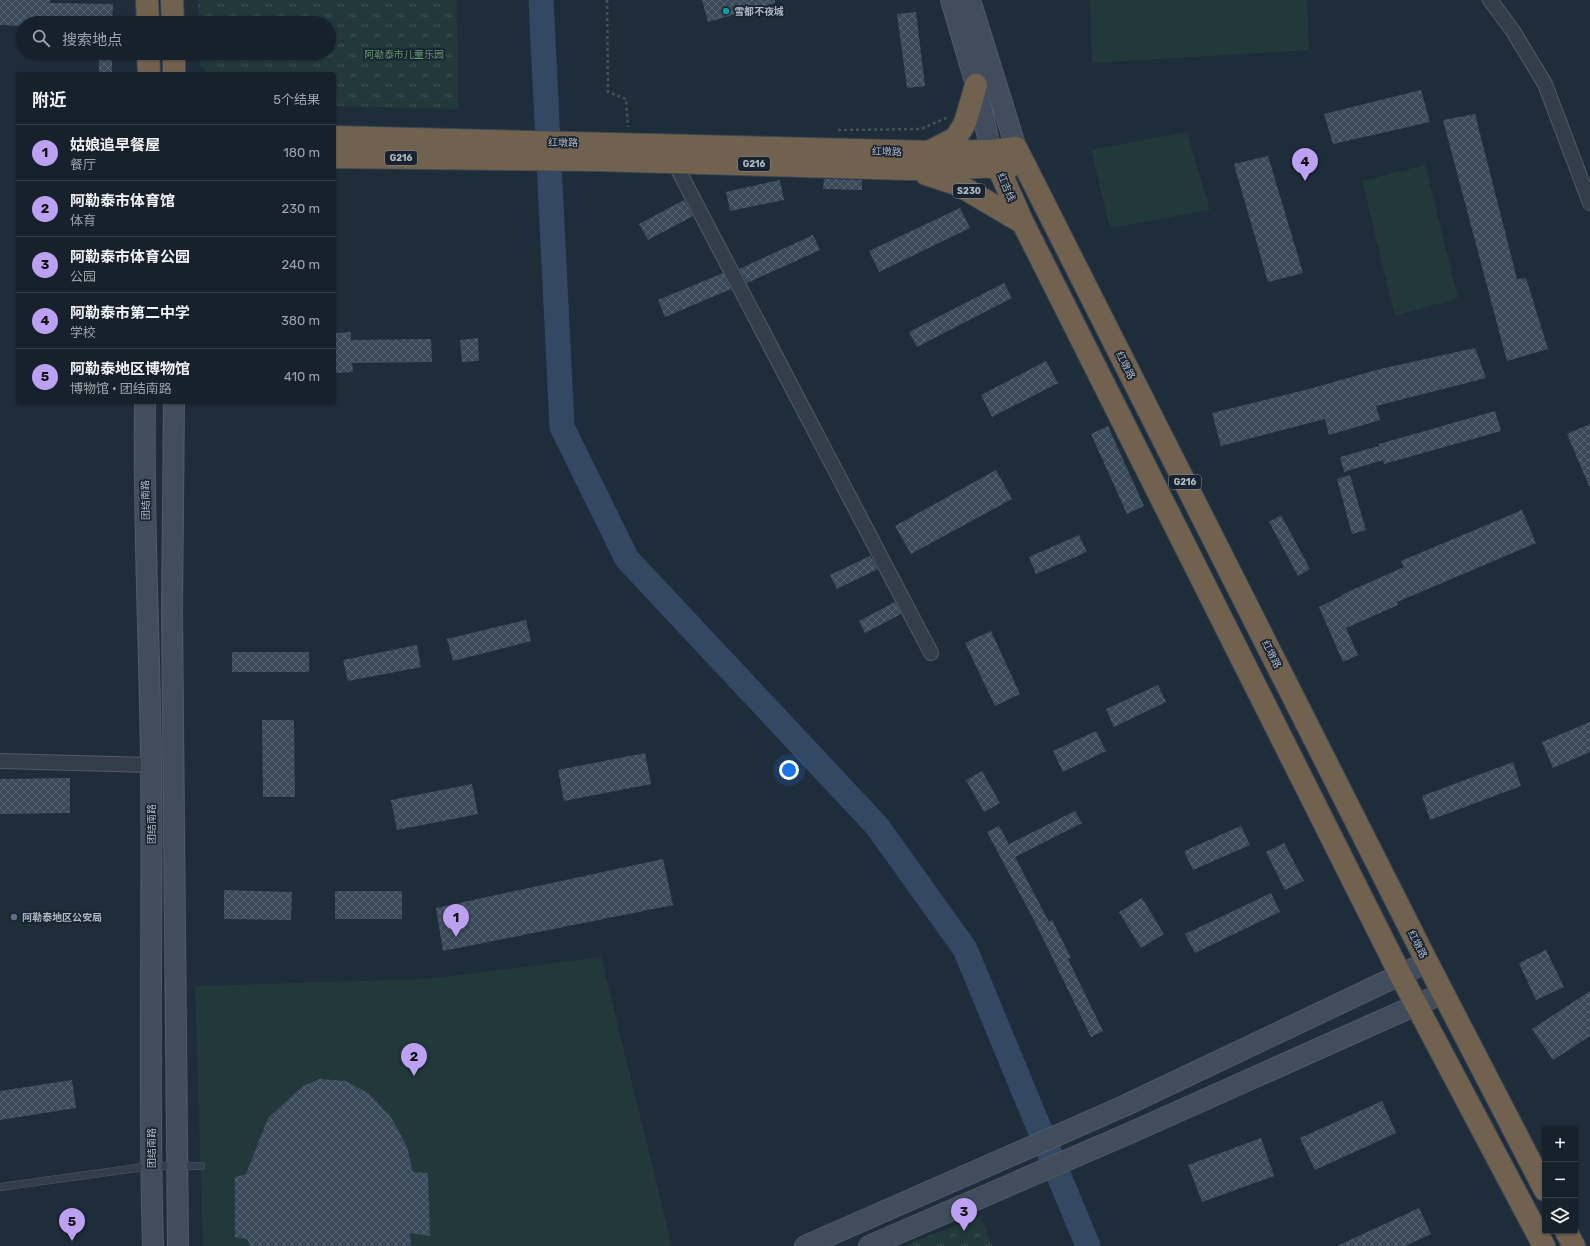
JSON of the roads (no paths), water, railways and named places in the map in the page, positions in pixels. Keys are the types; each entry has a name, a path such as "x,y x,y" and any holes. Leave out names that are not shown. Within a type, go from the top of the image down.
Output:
{"highway":[{"path":"147,0 148,16"},
{"path":"172,0 172,16"},
{"path":"148,60 149,72"},
{"path":"174,60 174,72"},
{"path":"930,152 956,138 965,124 976,85"},
{"name":"红墩路","path":"336,138 463,149 930,152 995,158"},
{"name":"红墩路","path":"336,157 463,149"},
{"name":"红墩路","path":"597,151 674,162 910,168"},
{"path":"910,168 995,158 1020,157"},
{"name":"红墩路","path":"1020,157 1427,962 1542,1184"},
{"name":"红吉线","path":"995,158 1023,224"},
{"name":"S230","path":"910,168 957,184 1023,224"},
{"name":"G216","path":"1023,224 1400,974 1544,1246"},
{"path":"1568,1234 1574,1246"}],"main road":[{"path":"951,0 976,85 995,158"},
{"path":"970,0 1020,157"},
{"name":"团结南路","path":"146,404 144,479 151,765 151,1166 153,1246"},
{"path":"174,404 172,611 176,1165 178,1246"},
{"path":"806,1246 1124,1106 1427,962"},
{"path":"869,1246 1130,1133 1443,993"}],"street":[{"path":"1490,0 1513,31 1545,84 1590,203"},
{"path":"674,162 931,653"},
{"path":"0,761 151,765"}],"lane":[{"path":"0,1187 151,1166 201,1166"}],"waterway":[{"path":"541,0 562,427 627,559 877,826 965,949 1088,1246"}],"place":[{"name":"雪都不夜城","path":"726,11"},
{"name":"阿勒泰市第二中学","path":"1305,181"},
{"name":"阿勒泰地区公安局","path":"14,917"},
{"name":"姑娘追早餐屋","path":"456,937"},
{"name":"阿勒泰市体育馆","path":"414,1076"},
{"name":"阿勒泰市体育公园","path":"964,1231"},
{"name":"阿勒泰地区博物馆","path":"72,1241"}],"park label":[{"name":"阿勒泰市儿童乐园","path":"404,54"}]}
